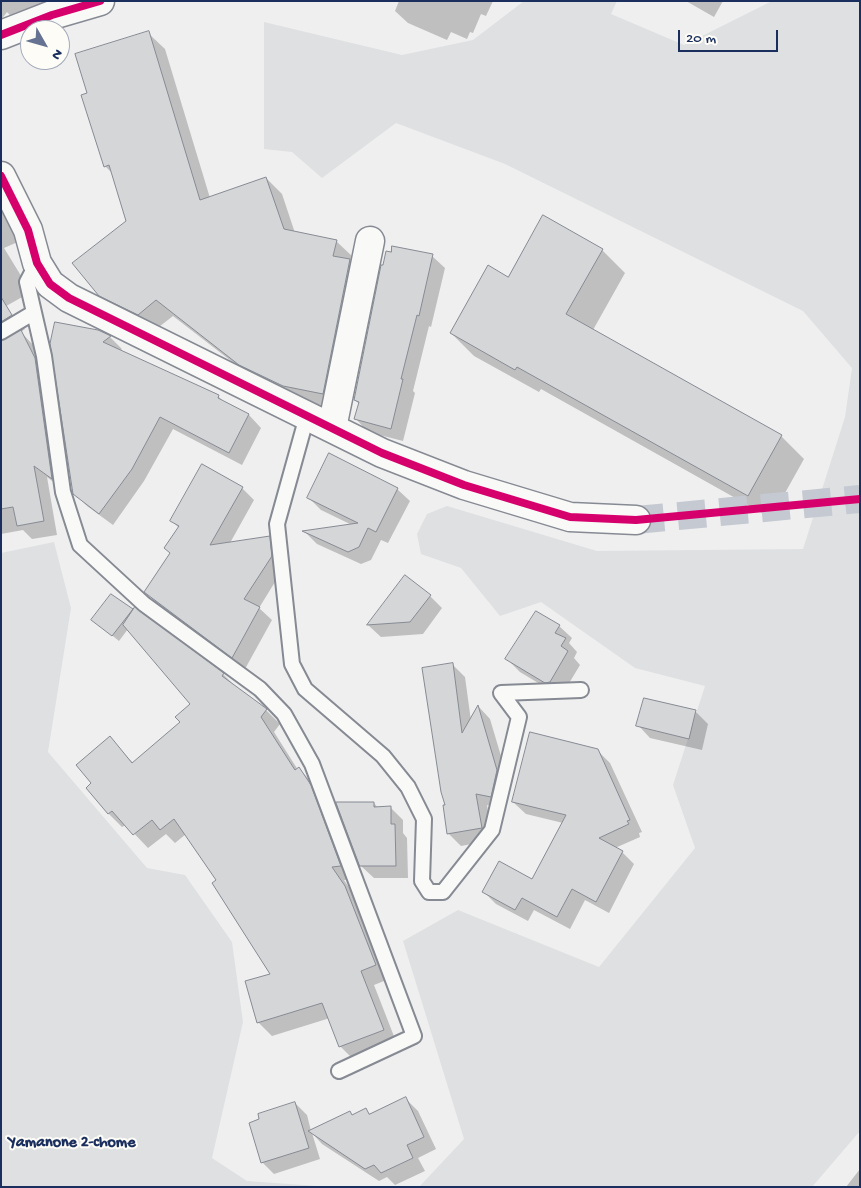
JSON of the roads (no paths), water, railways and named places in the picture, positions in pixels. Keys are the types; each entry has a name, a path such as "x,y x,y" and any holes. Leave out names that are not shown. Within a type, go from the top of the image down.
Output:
{"street":[{"path":"1,35 52,15 100,1"},
{"path":"1,176 28,230 37,263 50,284 69,298 382,453 464,486 570,517 636,520"},
{"path":"332,428 370,241"}],"lane":[{"path":"37,263 27,282 44,356 63,492 80,545 144,604 260,689 284,714 312,764 414,1036 339,1071"},
{"path":"1,332 33,313"},
{"path":"307,416 277,524 292,664 304,689 383,756 408,787 424,820 422,881 429,892 443,892 492,830 519,717 501,693 581,690"}],"tunnel":[{"path":"636,520 860,499"}],"district":[{"name":"Yamanone 2-chome","path":"72,1144"}]}
